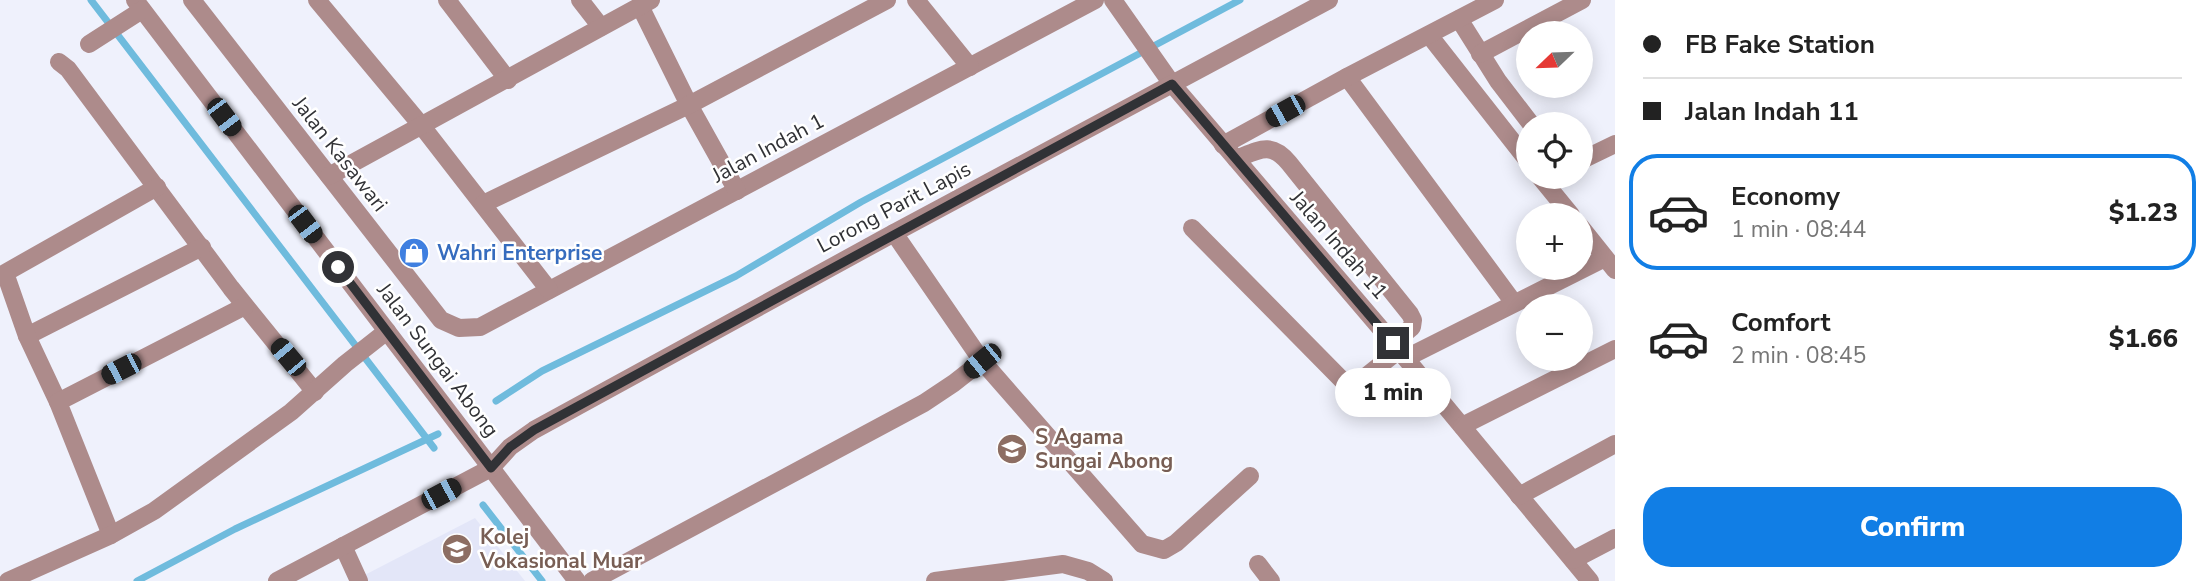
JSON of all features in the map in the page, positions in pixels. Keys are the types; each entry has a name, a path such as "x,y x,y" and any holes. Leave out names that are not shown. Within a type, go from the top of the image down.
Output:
{"street":[{"name":"Jalan Kasawari","path":"192,0 441,320 460,328"},
{"path":"317,0 421,125 549,290"},
{"path":"447,0 508,79"},
{"path":"580,0 601,27"},
{"path":"483,204 689,105 887,0"},
{"path":"916,0 970,67"},
{"name":"Jalan Indah 1","path":"460,328 480,327 1095,0"},
{"name":"Jalan Indah 11","path":"1113,0 1172,84 1399,350 1590,581"},
{"name":"Lorong Parit Lapis","path":"277,581 491,468 510,447 534,430 1329,0"},
{"path":"1223,145 1495,0"},
{"path":"1480,54 1582,0"},
{"path":"329,176 645,3 689,105 737,191"},
{"path":"89,44 120,23 139,5"},
{"name":"Jalan Sungai Abong","path":"139,5 577,581"},
{"path":"1459,19 1480,54 1522,112"},
{"path":"1429,35 1516,146"},
{"path":"59,62 68,69 245,306 315,392"},
{"path":"1347,77 1514,303"},
{"path":"1593,155 1615,144"},
{"path":"1236,159 1270,148 1279,151 1410,314 1412,327 1399,350"},
{"path":"111,535 58,402 27,336 5,273 157,187"},
{"path":"1550,189 1561,203"},
{"path":"1192,228 1343,380 1356,382 1399,350 1610,264 1593,242"},
{"path":"894,233 982,361 1142,544 1164,550 1176,543 1250,476"},
{"path":"27,336 201,247"},
{"path":"58,402 245,306"},
{"path":"8,581 111,535 153,511 291,412 387,331"},
{"path":"1462,426 1615,349"},
{"path":"592,581 924,403 982,361"},
{"path":"1519,496 1615,444"},
{"path":"1573,560 1615,538"},
{"path":"342,546 359,581"},
{"path":"935,581 1063,564 1088,571 1104,581"},
{"path":"1258,564 1271,581"}],"shaded area":[{"name":"Kolej Vokasional Muar","path":"475,518 525,581 353,581"}],"waterway":[{"path":"91,0 434,448"},
{"path":"496,401 542,371 736,276 861,202 1240,0"},
{"path":"137,581 235,529 438,434"},
{"path":"483,505 542,581"}],"place":[{"name":"Wahri Enterprise","path":"414,253"},
{"name":"S Agama Sungai Abong","path":"1012,449"},
{"name":"Kolej Vokasional Muar","path":"457,549"}],"route":[{"path":"338,267 491,468 510,447 534,430 1172,84 1393,343"}]}
